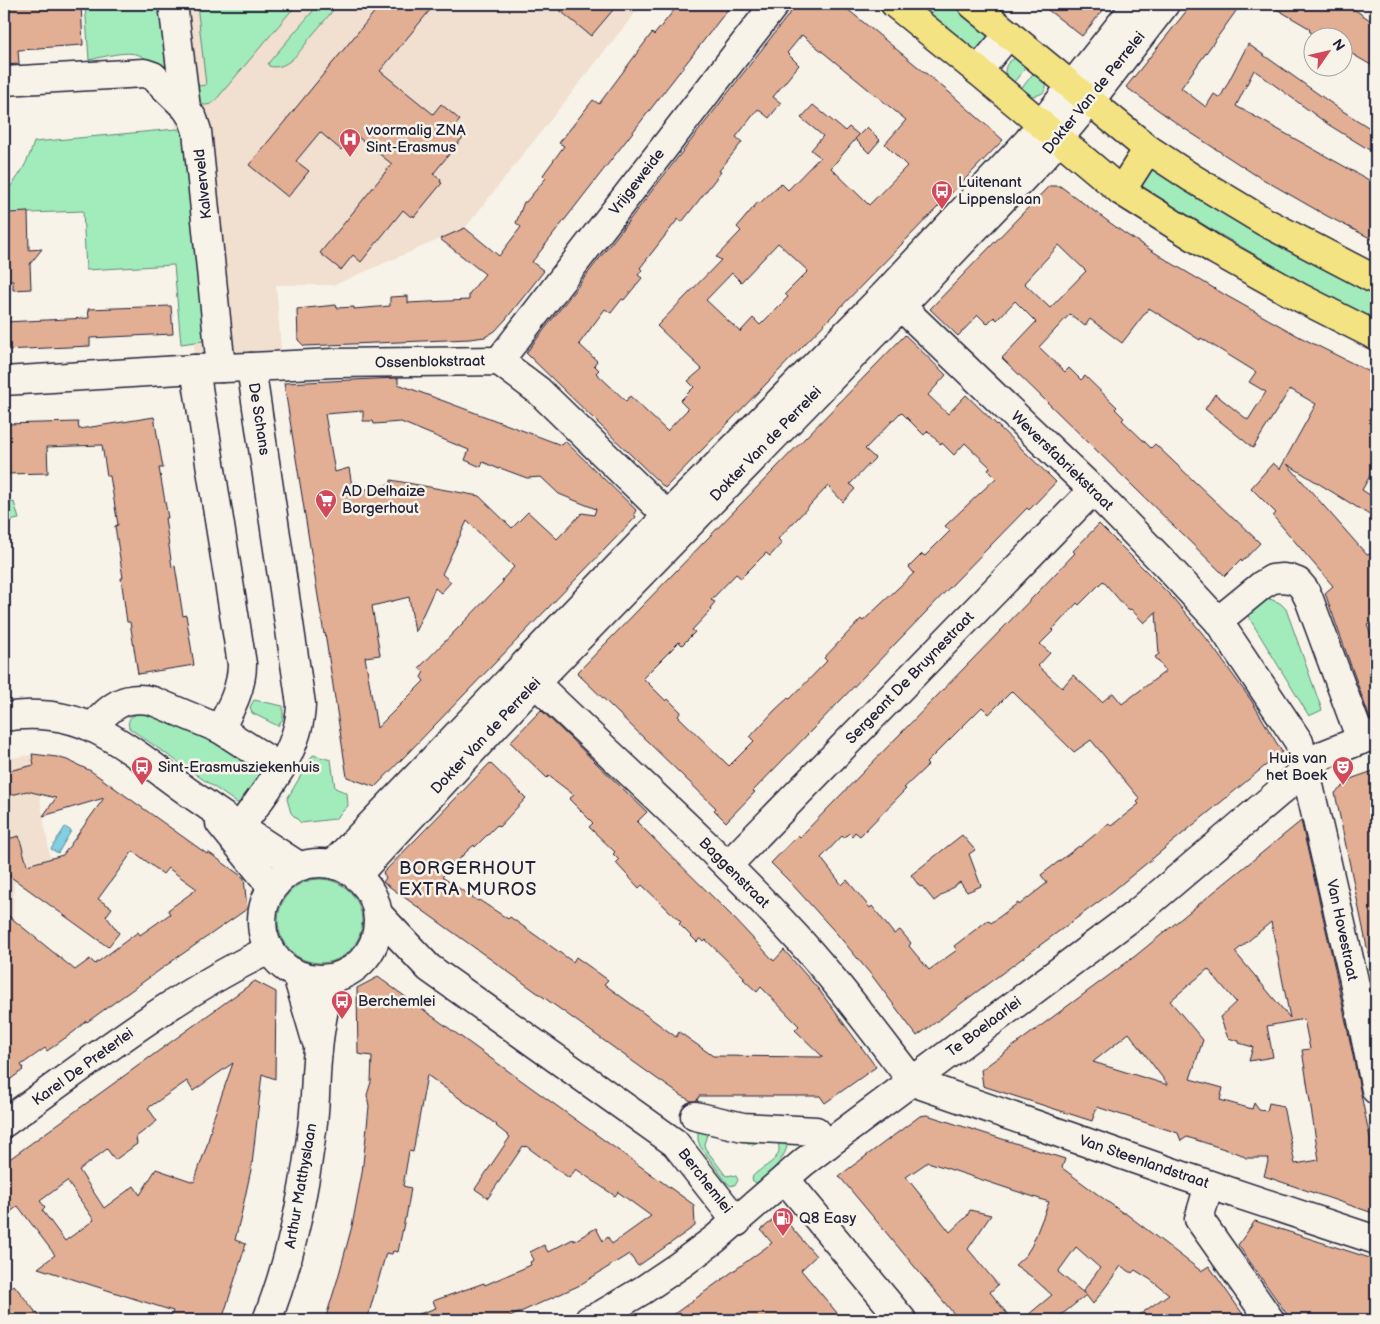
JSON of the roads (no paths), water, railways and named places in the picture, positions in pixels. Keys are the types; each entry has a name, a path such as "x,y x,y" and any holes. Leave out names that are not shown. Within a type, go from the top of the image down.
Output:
{"main road":[{"path":"895,4 1121,191 1215,250 1376,336"},
{"path":"972,4 1148,149 1265,222 1376,280"},
{"path":"1121,191 1148,149"}],"street":[{"name":"Kalverveld","path":"173,4 186,108 193,119 197,131 208,369"},
{"name":"Vrijgeweide","path":"499,361 775,4"},
{"name":"Dokter Van de Perrelei","path":"1081,94 1137,4"},
{"name":"Dokter Van de Perrelei","path":"345,870 675,523 894,299 1028,141 1050,132 1081,94 1165,4"},
{"path":"978,71 1009,34"},
{"path":"4,81 144,73 153,76 186,108"},
{"name":"Weversfabriekstraat","path":"894,299 1093,490 1218,621 1299,742 1307,770"},
{"name":"Ossenblokstraat","path":"251,367 334,363 499,361 539,391 675,523"},
{"name":"De Schans","path":"208,369 251,367 301,704 301,718 298,728 281,768 240,827"},
{"path":"4,381 208,369 242,664 240,684 232,706 220,729"},
{"name":"Sergeant De Bruynestraat","path":"728,865 1093,490"},
{"path":"1218,621 1272,580 1282,578 1298,582 1309,599 1368,737"},
{"name":"Baggenstraat","path":"528,676 728,865 788,927 824,968 913,1082"},
{"path":"92,728 104,713 125,701 133,698 153,700 220,729 281,768"},
{"path":"4,717 45,716 65,719 92,728 131,752 205,805 299,866"},
{"name":"Te Boelaarlei","path":"589,1320 634,1295 680,1265 736,1222 804,1162 1137,914 1323,755 1368,737"},
{"name":"Van Hovestraat","path":"1307,770 1353,976 1376,1090"},
{"path":"205,805 272,887"},
{"path":"265,938 262,912 272,887 284,874 299,866 316,862 345,870"},
{"name":"Berchemlei","path":"265,938 279,963 297,975 313,979 330,979 346,974 361,963 372,949 378,932 378,914 367,886 345,870"},
{"name":"Berchemlei","path":"378,914 429,968 675,1143 736,1222"},
{"name":"Karel De Preterlei","path":"4,1124 162,1010 235,966 265,938"},
{"name":"Berchemlei","path":"372,949 429,968"},
{"name":"Arthur Matthyslaan","path":"297,975 318,1049"},
{"name":"Arthur Matthyslaan","path":"267,1320 287,1263 304,1188 313,1119 318,1049 330,979"},
{"name":"Van Steenlandstraat","path":"913,1082 1209,1185 1376,1240"},
{"path":"695,1116 743,1127 816,1131 827,1145"},
{"path":"785,1179 902,1320"},
{"path":"1209,1185 1199,1219 1270,1320"}],"water":[{"path":"65,827 71,831 58,853 51,849"}],"place":[{"name":"voormalig ZNA Sint-Erasmus","path":"350,158"},
{"name":"Luitenant Lippenslaan","path":"942,210"},
{"name":"AD Delhaize Borgerhout","path":"326,519"},
{"name":"Sint-Erasmusziekenhuis","path":"142,786"},
{"name":"Huis van het Boek","path":"1343,786"},
{"name":"Berchemlei","path":"342,1020"},
{"name":"Q8 Easy","path":"783,1237"}],"district":[{"name":"BORGERHOUT EXTRA MUROS","path":"468,878"}]}
